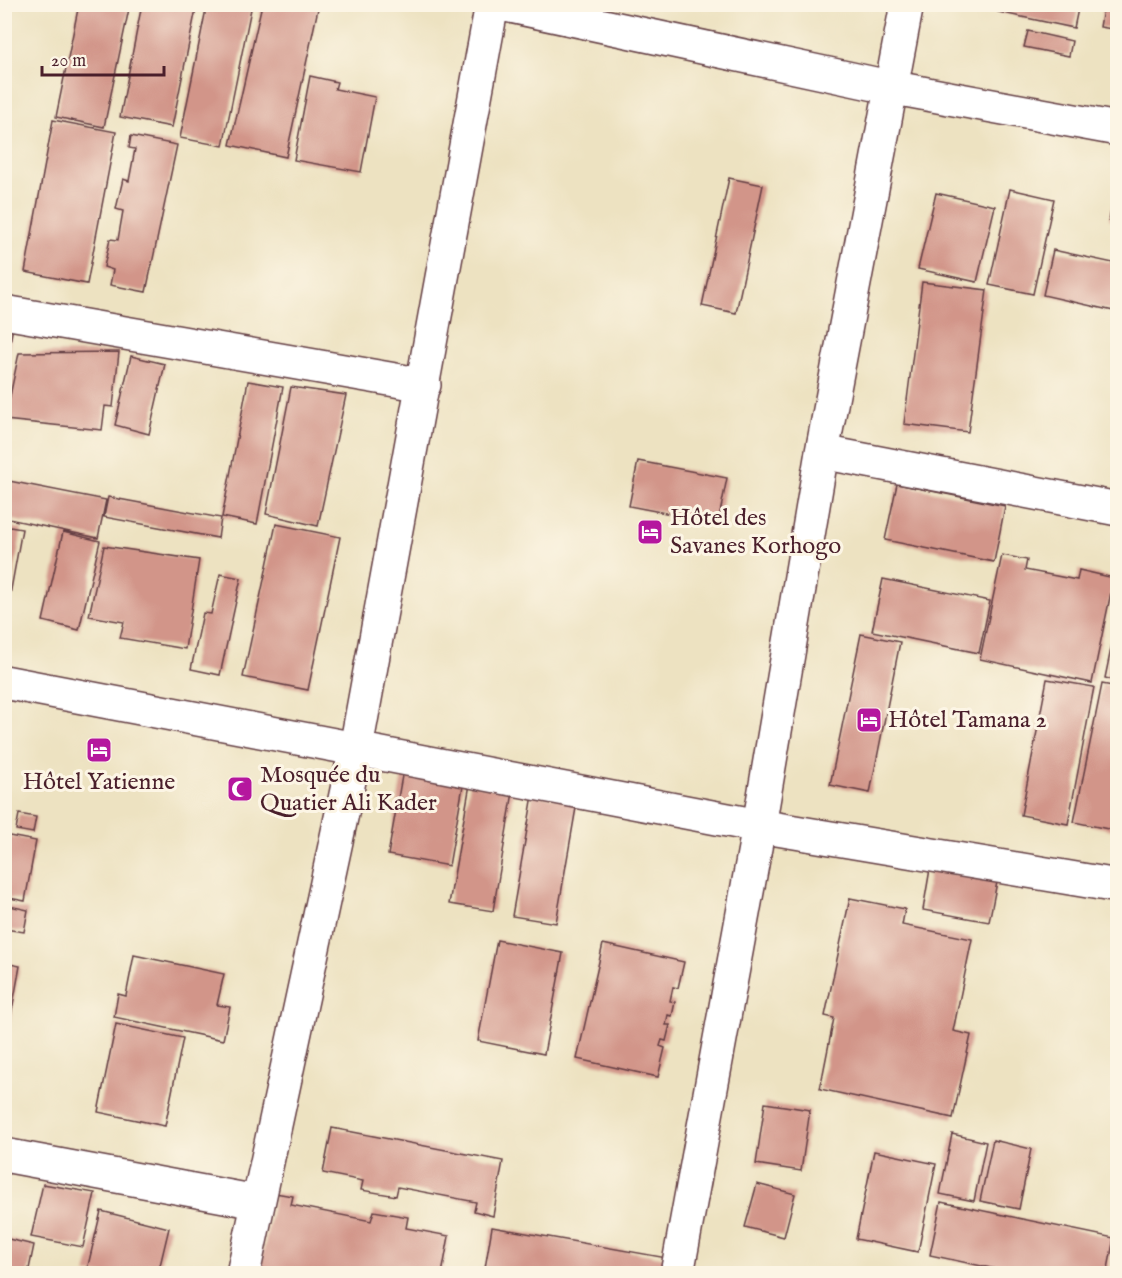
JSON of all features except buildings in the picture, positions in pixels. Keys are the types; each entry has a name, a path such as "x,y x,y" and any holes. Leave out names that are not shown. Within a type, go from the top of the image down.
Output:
{"street":[{"path":"243,1274 356,748 492,4"},
{"path":"501,4 889,87 1118,129"},
{"path":"677,1274 759,826 822,452 889,87 907,4"},
{"path":"4,312 424,385"},
{"path":"822,452 1118,509"},
{"path":"4,682 759,826 1118,886"},
{"path":"4,1155 257,1202"}],"place":[{"name":"Hôtel des Savanes Korhogo","path":"650,532"},
{"name":"Hôtel Tamana 2","path":"869,720"},
{"name":"Hôtel Yatienne","path":"99,750"},
{"name":"Mosquée du Quatier Ali Kader","path":"240,789"}]}
